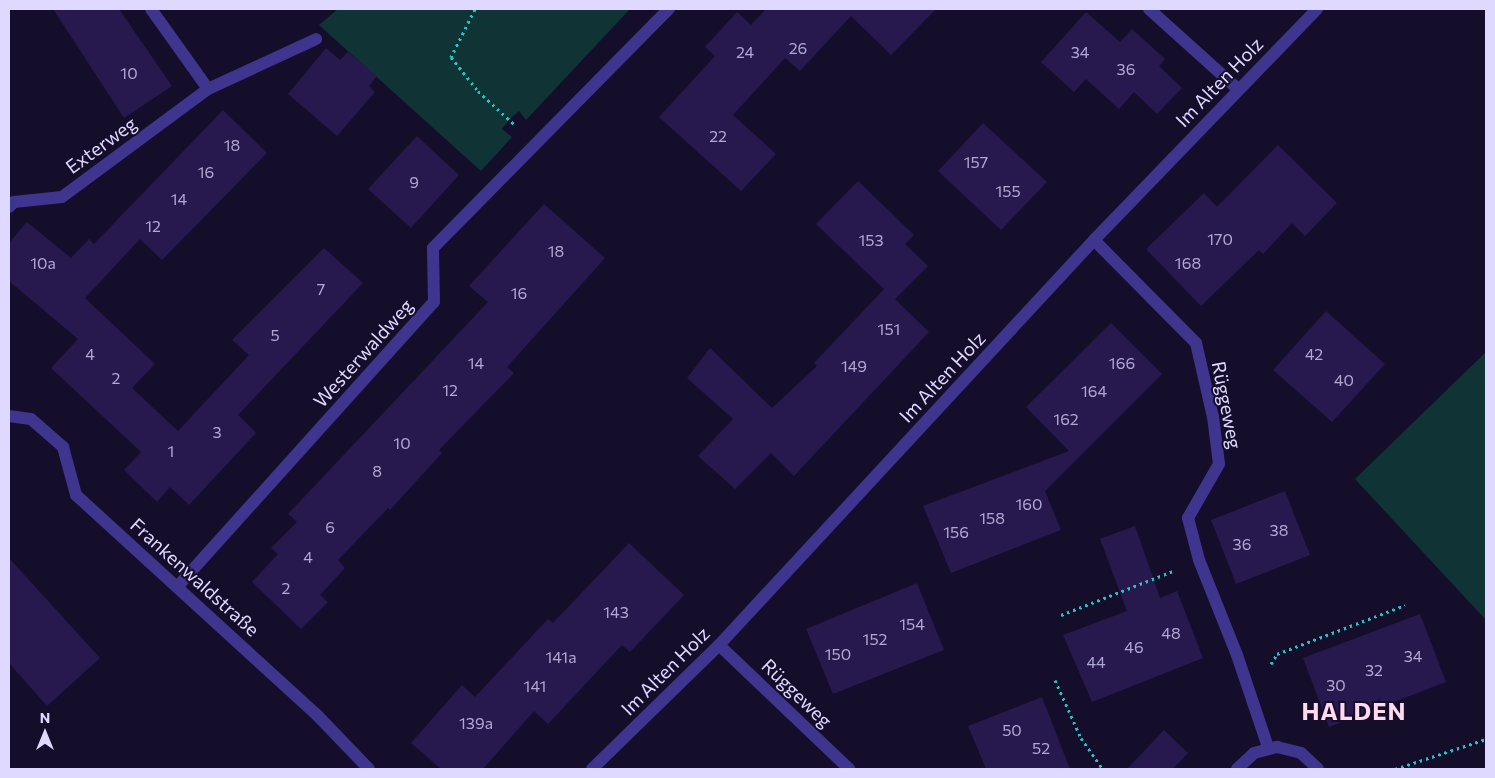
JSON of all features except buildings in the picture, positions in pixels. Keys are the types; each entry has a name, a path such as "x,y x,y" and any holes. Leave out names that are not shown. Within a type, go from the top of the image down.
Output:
{"street":[{"path":"151,9 208,89"},
{"name":"Westerwaldweg","path":"178,586 434,302 433,248 669,9"},
{"path":"1149,9 1238,89"},
{"name":"Im Alten Holz","path":"592,769 719,645 1094,240 1317,9"},
{"name":"Exterweg","path":"9,207 14,202 62,198 208,89 316,40"},
{"name":"Rüggeweg","path":"1094,240 1196,344 1213,417 1219,464 1188,518 1199,560 1237,655 1250,701 1268,747"},
{"name":"Frankenwaldstraße","path":"9,416 31,419 63,447 76,495 178,586 316,714 369,769"},
{"name":"Rüggeweg","path":"719,645 849,769"},
{"path":"1237,769 1254,753 1268,747 1301,753 1318,769"}],"path":[{"path":"475,9 452,57 478,91 510,119 532,148"},
{"path":"1061,615 1199,560"},
{"path":"1250,701 1277,654 1405,605"},
{"path":"1055,680 1081,738 1103,769"},
{"path":"1395,769 1486,739"}],"green space":[{"path":"338,9 630,9 526,120 519,111 510,119 502,129 512,137 481,171 319,25"},
{"path":"1486,352 1486,620 1355,479"}],"district":[{"name":"HALDEN","path":"1354,711"}]}
